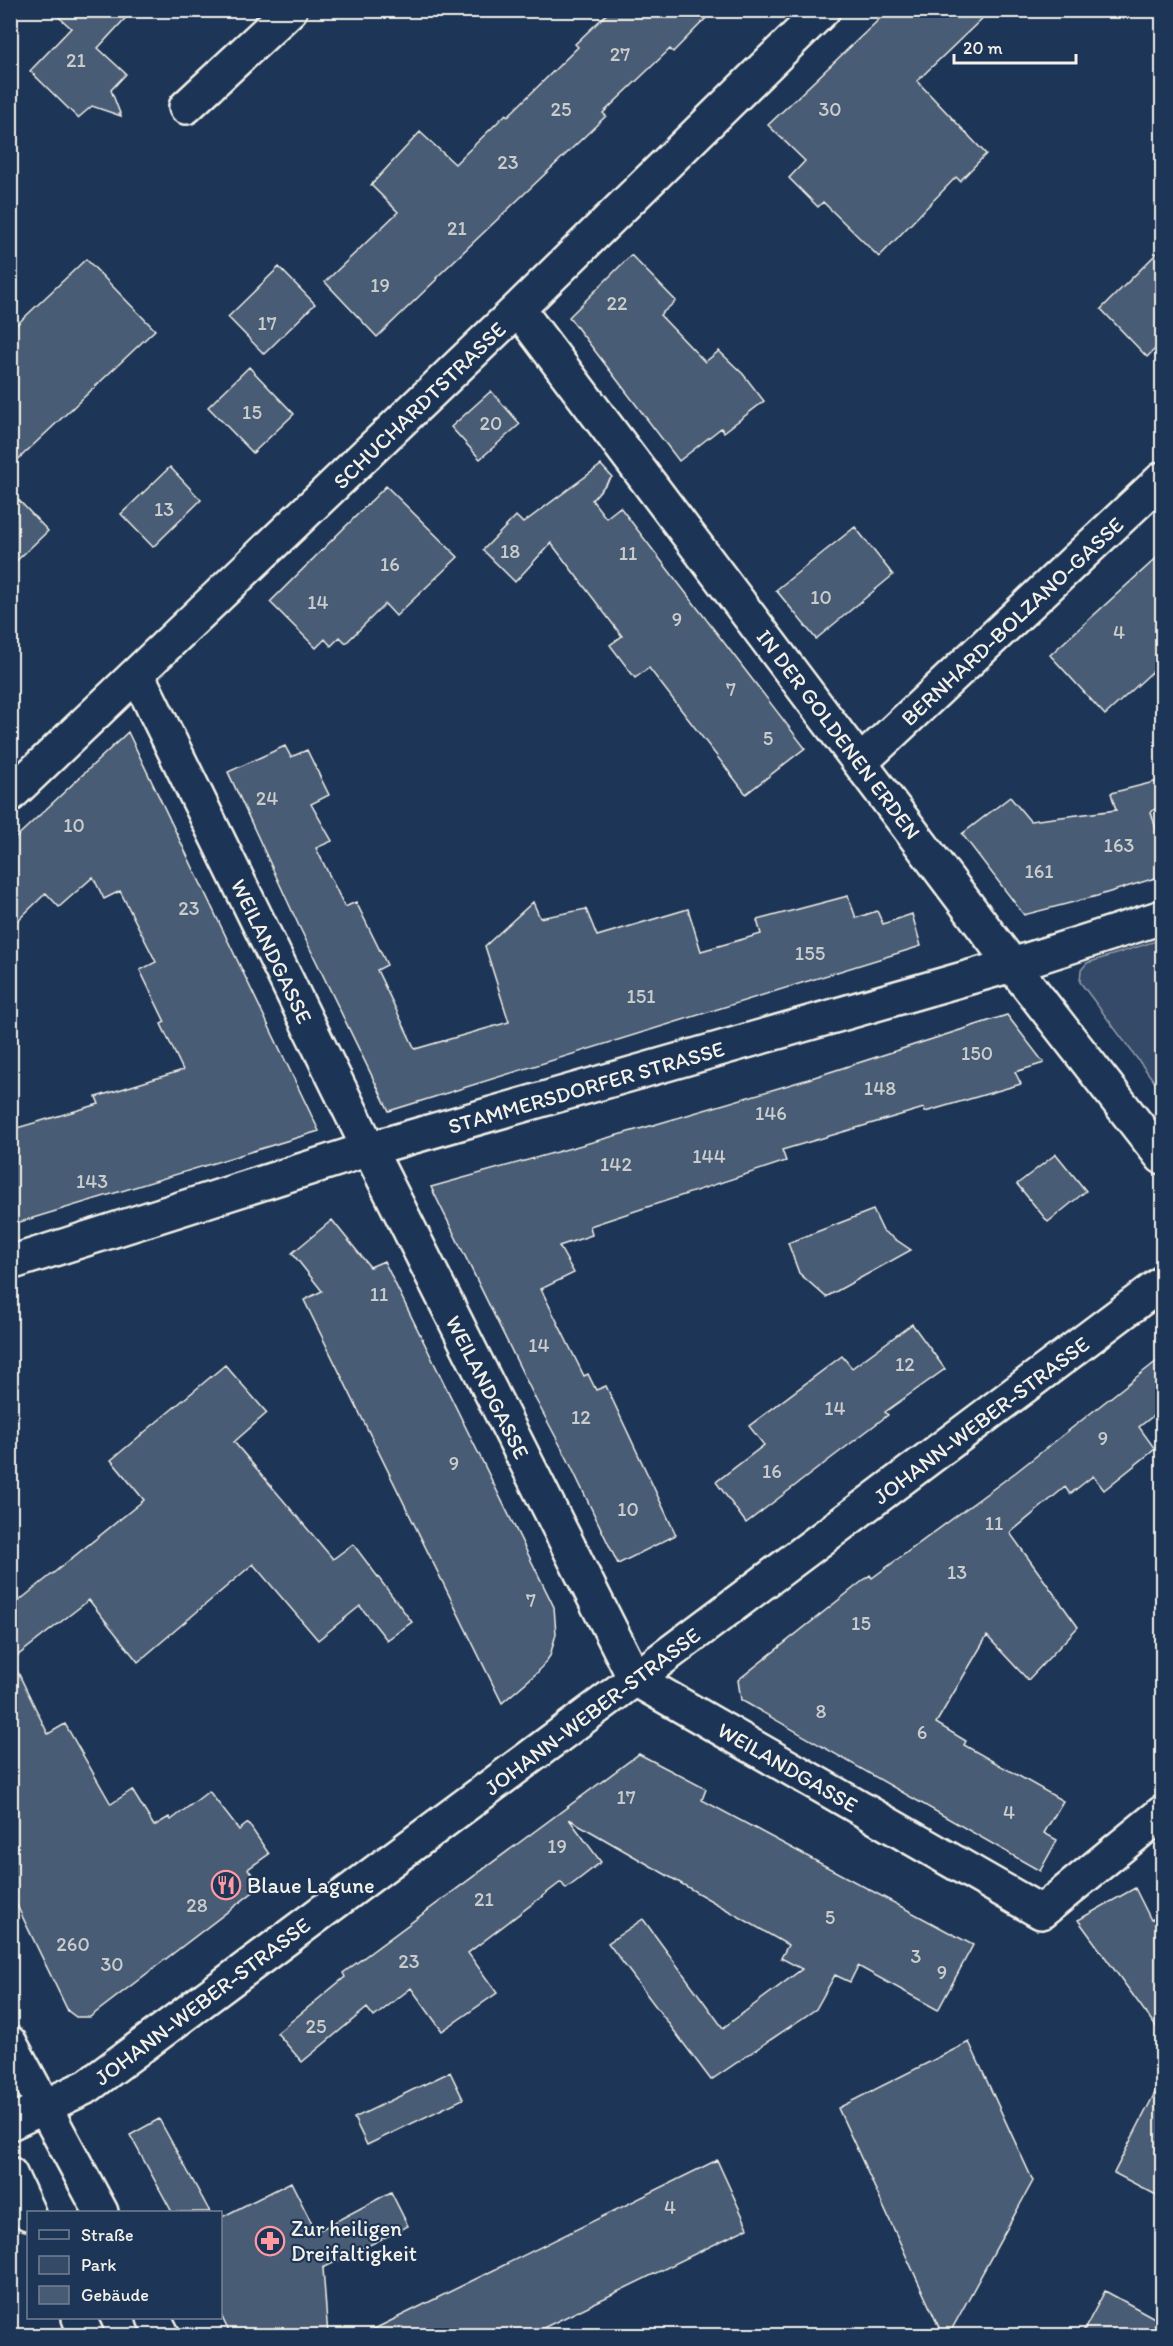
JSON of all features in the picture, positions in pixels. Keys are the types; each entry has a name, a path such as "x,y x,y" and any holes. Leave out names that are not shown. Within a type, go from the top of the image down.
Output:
{"street":[{"path":"186,107 290,10"},
{"name":"SCHUCHARDTSTRASSE","path":"10,795 518,309 823,10"},
{"name":"IN DER GOLDENEN ERDEN","path":"518,309 1012,965 1162,1157"},
{"name":"BERNHARD-BOLZANO-GASSE","path":"861,762 1162,479"},
{"name":"WEILANDGASSE","path":"137,674 369,1149 636,1679 1041,1911 1162,1814"},
{"name":"STAMMERSDORFER STRASSE","path":"10,1263 369,1149 1012,965 1162,917"},
{"name":"JOHANN-WEBER-STRASSE","path":"10,2122 88,2086 636,1679 1162,1283"},
{"path":"10,2043 100,2211"},
{"path":"10,2174 27,2211"},
{"path":"78,2319 87,2336"},
{"path":"154,2319 163,2336"}],"green space":[{"path":"1162,939 1162,1092 1080,982 1081,970 1087,963"}],"building":[{"path":"51,10 133,10 98,48 126,74 111,90 121,116 92,106 78,118 30,71 71,28"},
{"path":"611,10 714,10 673,52 670,49 603,113 606,116 377,337 325,282 398,212 371,185 420,132 455,164 578,47 575,44"},
{"path":"889,10 991,10 917,81 986,154 960,181 956,177 879,257 823,202 818,207 789,178 805,161 768,125"},
{"path":"1162,248 1162,342 1147,357 1101,309"},
{"path":"631,255 676,301 660,315 705,362 719,351 743,374 764,401 724,432 721,428 679,461 569,317"},
{"path":"86,259 155,330 10,467 10,331"},
{"path":"279,267 315,304 264,354 228,317"},
{"path":"249,367 294,414 253,453 208,407"},
{"path":"491,391 520,424 480,459 451,427"},
{"path":"601,465 612,477 592,500 606,518 620,507 805,748 746,794 649,668 635,678 610,645 622,636 551,543 515,582 483,550 516,516 523,523"},
{"path":"170,467 201,500 153,547 121,514"},
{"path":"386,486 458,557 396,616 385,604 346,643 340,637 331,646 325,639 316,648 270,602"},
{"path":"10,491 48,531 10,567"},
{"path":"855,527 893,575 816,639 776,590"},
{"path":"1162,553 1162,663 1105,715 1050,655"},
{"path":"128,732 319,1131 10,1225 10,1130 99,1104 96,1097 183,1070 161,1024 165,1022 140,970 156,962 120,891 104,899 93,877 59,907 46,893 10,928 10,843"},
{"path":"285,746 291,757 307,750 329,795 311,804 332,841 316,848 345,907 356,902 387,965 377,970 415,1049 509,1022 485,946 533,902 540,918 586,909 597,936 688,909 701,951 761,934 757,920 848,896 856,918 877,911 883,924 912,914 921,946 389,1111 299,926 228,772"},
{"path":"1162,780 1162,803 1151,812 1162,850 1162,876 1097,896 1024,915 962,834 1010,797 1030,821 1116,810 1111,793"},
{"path":"1007,1015 1044,1063 1015,1072 1021,1084 925,1112 924,1108 782,1150 786,1161 590,1226 592,1235 559,1246 574,1273 541,1289 584,1376 588,1374 596,1390 606,1386 676,1535 618,1564 431,1187 802,1081"},
{"path":"1056,1154 1086,1191 1048,1222 1017,1184"},
{"path":"873,1210 883,1231 911,1250 826,1297 799,1273 788,1243"},
{"path":"332,1220 370,1267 384,1261 554,1607 556,1634 550,1656 538,1672 502,1703 304,1300 322,1291 292,1253"},
{"path":"912,1324 945,1369 885,1412 888,1415 746,1523 716,1482 764,1445 749,1426 842,1356 852,1368"},
{"path":"1162,1357 1162,1409 1139,1427 1155,1449 1104,1490 1093,1476 1070,1494 1065,1487 1010,1533 1078,1627 1028,1680 987,1636 936,1723 966,1741 964,1745 1063,1801 1044,1833 1057,1840 1040,1871 741,1700 738,1680 870,1575 872,1578 1016,1472"},
{"path":"225,1365 267,1413 234,1442 333,1559 353,1544 412,1622 387,1640 360,1606 318,1640 253,1564 138,1662 89,1600 12,1660 48,1734 65,1724 111,1804 132,1790 154,1826 169,1817 171,1820 209,1791 239,1830 248,1823 269,1854 248,1869 261,1886 90,2017 76,2017 68,2011 10,1891 10,1608 144,1500 111,1460"},
{"path":"639,1754 706,1789 702,1800 973,1945 938,2010 858,1966 850,1982 835,1975 816,2009 711,2080 608,1943 643,1919 723,2028 802,1969 781,1958 788,1945 569,1819 601,1862 566,1889 561,1882 468,1953 497,1993 442,2031 411,1988 374,2017 367,2008 302,2062 277,2033 345,1977 343,1973"},
{"path":"1135,1888 1151,1920 1162,1914 1162,2035 1078,1920"},
{"path":"969,2042 1033,2181 948,2336 943,2336 838,2108"},
{"path":"450,2072 463,2099 367,2145 354,2118"},
{"path":"1162,2079 1162,2198 1114,2173"},
{"path":"159,2119 209,2211 171,2211 130,2135"},
{"path":"717,2160 748,2228 527,2336 360,2336"},
{"path":"291,2182 316,2232 391,2192 408,2226 323,2268 328,2336 231,2336 222,2317 222,2217"},
{"path":"1105,2291 1162,2322 1162,2336 1081,2336"}],"place":[{"name":"Blaue Lagune","path":"226,1885"},
{"name":"Zur heiligen Dreifaltigkeit","path":"270,2241"}]}
